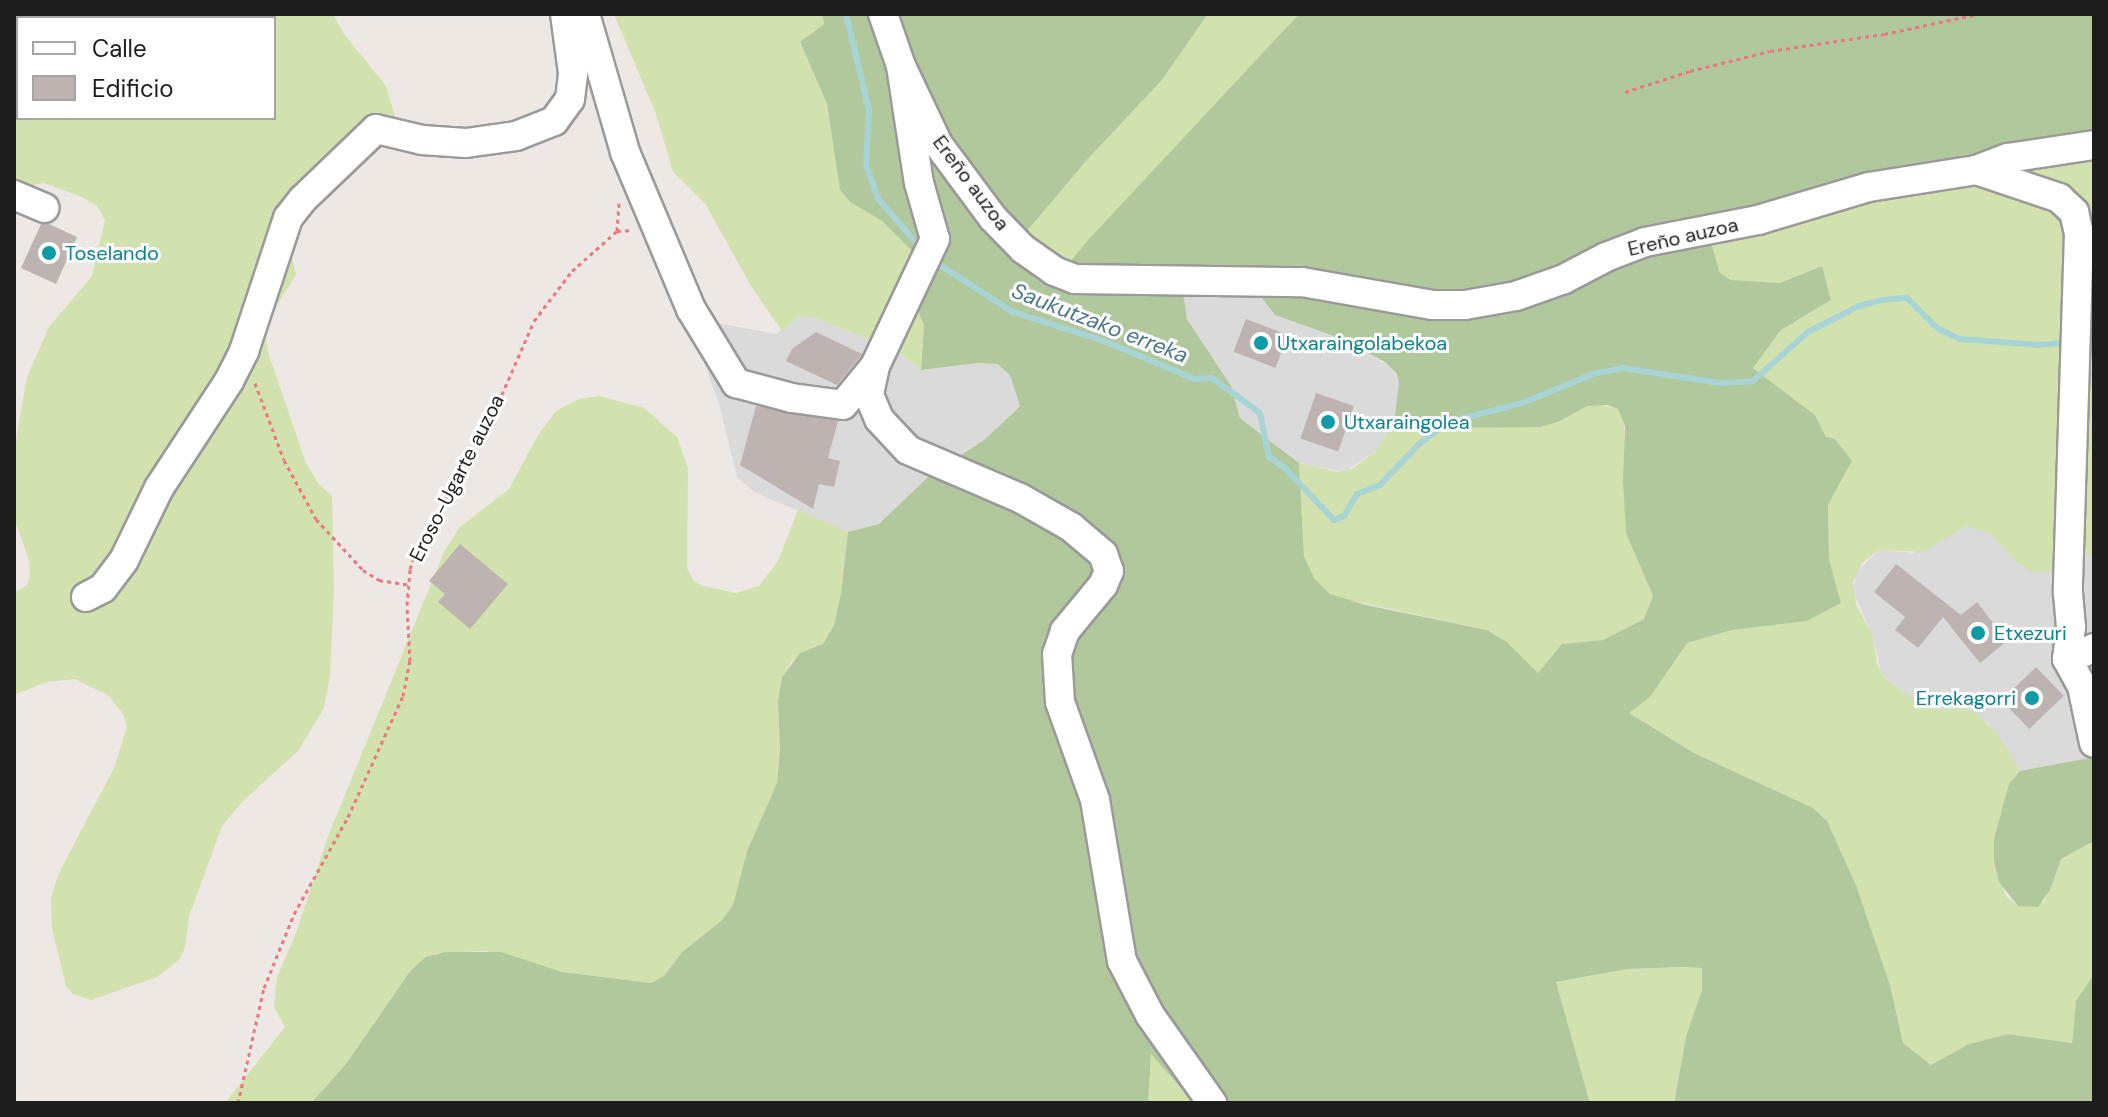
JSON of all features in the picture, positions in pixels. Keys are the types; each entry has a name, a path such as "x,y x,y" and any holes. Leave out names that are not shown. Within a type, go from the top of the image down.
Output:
{"street":[{"path":"86,597 103,588 124,560 159,488 229,381 240,359 288,218 376,129 422,140 466,143 516,136 554,121 570,99 573,73 565,14"},
{"path":"585,14 625,152 691,309 736,383 792,398 843,405 875,366"},
{"path":"883,14 901,66 919,183 935,239 875,366 869,395 879,419 908,450 1020,498 1071,527 1103,554 1109,571 1103,585 1065,631 1057,654 1060,702 1095,800 1122,961 1150,1015 1212,1103"},
{"name":"Ereño auzoa","path":"901,66 938,144 993,218 1023,249 1054,271 1075,279 1145,283 1243,279 1302,282 1433,305 1465,305 1516,296 1645,242 1758,220 1869,187 1976,170 2059,198 2074,212 2079,233 2068,593 2071,627 2067,659"},
{"path":"1976,170 2008,158 2094,145"},
{"path":"14,195 44,208"},
{"path":"2094,648 2067,659 2082,686 2094,743"}],"path":[{"path":"1625,92 1690,71 1770,51 1884,34 1978,14"},
{"name":"Eroso-Ugarte auzoa","path":"238,1103 264,988 294,914 348,817 403,696 410,661 409,585 417,549 489,424 534,321 572,271 617,231 620,191"},
{"path":"240,359 249,369 284,460 316,519 363,570 379,580 409,585"}],"shaded area":[{"path":"1182,293 1258,293 1275,315 1339,338 1391,367 1399,383 1394,422 1376,451 1344,472 1299,463 1240,418 1231,386 1187,319"},
{"path":"800,316 816,318 897,351 922,370 978,363 997,364 1010,375 1020,405 984,440 879,524 848,532 754,492 737,477 719,404 697,342 707,321 776,334"},
{"path":"1973,525 1991,534 2018,563 2094,554 2094,757 2020,771 1987,723 1960,707 1925,708 1896,689 1881,672 1873,636 1853,592 1857,571 1879,550 1913,553 1933,546 1957,529"}],"green space":[{"path":"14,14 333,14 344,34 386,86 395,116 393,125 303,213 290,249 296,275 269,318 265,333 269,355 306,463 318,483 332,496 334,589 330,676 324,708 298,751 242,802 222,826 189,917 185,948 179,960 157,977 91,1000 73,994 66,986 52,929 51,897 59,873 114,768 127,727 123,714 108,695 75,679 47,682 14,695 14,593 27,585 30,575 29,560 14,518 14,452 27,377 49,327 92,276 105,220 97,206 44,183 27,186 14,208 16,120 276,120 276,16 16,16 16,62"},
{"path":"614,14 822,14 824,24 800,43 827,104 840,190 850,202 882,221 919,258 909,290 924,325 921,370 897,351 816,318 800,316 782,331 751,286 706,205 673,172 656,114"},
{"path":"822,14 1208,14 1161,81 1086,161 1012,249 1057,278 1089,239 1299,14 2094,14 2094,142 1707,229 1720,273 1731,280 1780,283 1822,266 1831,300 1781,330 1753,368 1815,415 1826,437 1835,439 1852,461 1828,505 1829,559 1841,603 1807,621 1732,630 1687,643 1650,697 1629,713 1694,753 1813,808 1827,821 1856,885 1890,985 1903,1043 1931,1065 1969,1044 2008,1034 2072,1043 2076,1001 2094,974 2094,1103 1674,1103 1686,1037 1702,990 1702,968 1686,967 1627,969 1556,982 1590,1103 1194,1103 1151,1054 1148,1103 311,1103 346,1064 411,970 426,957 445,952 501,952 562,972 651,983 664,976 682,952 721,921 733,905 747,851 777,783 780,749 778,700 782,677 800,653 823,644 834,625 848,532 879,524 927,478 984,440 1020,406 1010,375 997,364 978,363 921,370 924,325 909,290 919,258 882,221 850,202 840,190 827,104 800,42 824,24","holes":["1183,293 1258,293 1275,315 1339,338 1385,362 1396,373 1399,383 1394,422 1439,428 1540,427 1558,422 1587,406 1607,405 1618,409 1625,426 1623,482 1626,533 1653,596 1644,619 1603,640 1562,644 1538,673 1507,642 1487,630 1366,605 1330,594 1314,578 1304,556 1299,463 1240,418 1231,386 1187,319"]},
{"path":"1208,14 1299,14 1057,278 1012,249 1086,161 1161,81"},
{"path":"2094,142 2094,554 2077,557 2047,572 2032,572 2018,563 1991,534 1967,526 1923,552 1879,550 1862,563 1853,582 1856,604 1873,636 1877,664 1886,679 1925,708 1960,707 1976,713 1999,736 2020,771 2015,776 1994,861 2006,896 2018,906 2044,902 2061,859 2094,841 2094,974 2076,1001 2072,1043 2008,1034 1969,1044 1931,1065 1903,1043 1890,985 1856,885 1827,821 1813,808 1694,753 1629,713 1650,697 1686,643 1732,630 1807,621 1841,603 1829,559 1828,505 1852,461 1826,437 1815,415 1753,368 1781,330 1831,300 1822,266 1780,283 1731,280 1720,273 1707,229"},
{"path":"599,396 644,408 677,437 688,468 687,568 693,580 703,586 736,593 759,586 778,561 798,510 848,532 834,625 823,644 793,660 782,677 778,700 780,749 777,783 747,851 733,905 721,921 682,952 664,976 651,983 562,972 486,951 437,953 411,970 346,1064 311,1103 225,1103 285,1027 274,1007 277,977 296,933 327,839 444,552 460,527 509,489 538,435 556,411 579,399"},
{"path":"1598,404 1618,409 1624,419 1626,533 1653,596 1644,619 1603,640 1562,644 1538,673 1507,642 1487,630 1344,599 1330,594 1314,578 1304,556 1299,463 1338,472 1352,469 1376,451 1394,422 1439,428"},
{"path":"2094,757 2094,841 2061,859 2050,890 2038,907 2018,906 1999,882 1994,861 1994,839 2009,784 2020,771"},
{"path":"1702,967 1702,990 1683,1052 1674,1103 1590,1103 1556,982 1627,969"},
{"path":"1151,1053 1194,1103 1148,1103"}],"building":[{"name":"Toselando","path":"41,224 49,224 77,237 56,284 21,268"},
{"name":"Utxaraingolabekoa","path":"1246,319 1288,335 1275,368 1233,352"},
{"path":"816,332 862,354 837,385 786,361 792,349"},
{"name":"Utxaraingolea","path":"1316,393 1354,406 1338,451 1300,438"},
{"path":"756,406 838,421 828,458 840,461 834,487 819,484 813,509 740,465"},
{"path":"460,544 508,584 470,629 438,602 445,594 429,581"},
{"path":"1896,564 1961,615 1977,602 2007,641 1980,663 1943,617 1918,648 1895,630 1905,617 1874,592"},
{"name":"Errekagorri","path":"2036,667 2064,696 2029,729 2001,700"}],"waterway":[{"name":"Saukutzako erreka","path":"846,14 869,110 866,165 879,200 921,248"},
{"name":"Saukutzako erreka","path":"935,262 1013,312 1104,341 1195,379 1212,378 1260,413 1269,457 1286,469 1334,520 1344,516 1357,494 1380,485 1419,444 1448,422 1522,403 1593,374 1623,368 1720,383 1753,381 1808,332 1859,306 1882,300 1907,298 1937,328 1960,339 2039,345 2060,343"}],"place":[{"name":"Toselando","path":"49,253"},
{"name":"Utxaraingolabekoa","path":"1261,343"},
{"name":"Utxaraingolea","path":"1328,422"},
{"name":"Etxezuri","path":"1978,633"},
{"name":"Errekagorri","path":"2032,698"}]}
